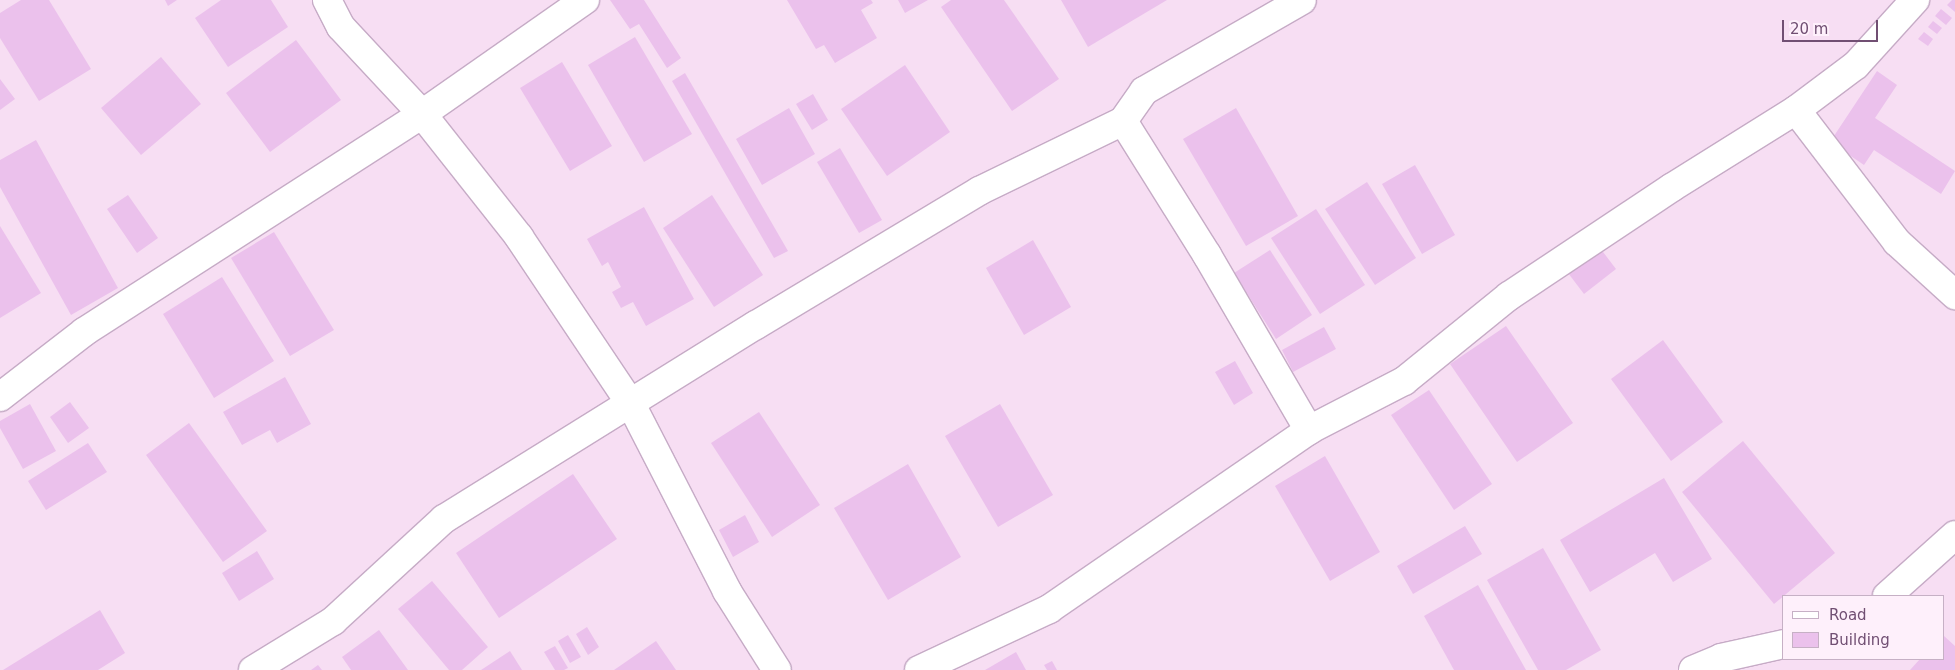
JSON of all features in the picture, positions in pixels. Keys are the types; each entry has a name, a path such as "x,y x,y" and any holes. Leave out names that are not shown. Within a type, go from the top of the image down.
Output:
{"street":[{"path":"327,0 341,27 422,114 519,237 631,404 727,591 777,670"},
{"path":"0,397 84,332 422,114 585,0"},
{"path":"253,670 333,621 444,519 979,191 1123,121 1144,91 1302,0"},
{"path":"919,670 1049,609 1309,430 1404,381 1509,296 1670,188 1796,110 1856,65 1915,0"},
{"path":"1796,110 1897,242 1955,295"},
{"path":"1123,121 1207,255 1309,430"},
{"path":"1888,595 1955,535"},
{"path":"1693,670 1721,658 1782,644"}],"shaded area":[{"path":"0,0 1955,0 1955,670 0,670"}],"building":[{"path":"21,0 49,0 91,69 39,101 0,38 0,13"},
{"path":"165,0 177,0 168,6"},
{"path":"221,0 271,0 288,27 228,67 195,18"},
{"path":"610,0 644,0 681,58 667,68 639,24 630,29"},
{"path":"787,0 871,0 873,3 861,10 877,38 835,63 824,45 816,49"},
{"path":"898,0 928,0 905,13"},
{"path":"951,0 1004,0 1059,79 1012,111 941,7"},
{"path":"1061,0 1167,0 1088,47"},
{"path":"1952,0 1955,0 1955,12 1947,5"},
{"path":"1941,9 1952,18 1946,25 1935,16"},
{"path":"1933,21 1942,28 1937,34 1928,27"},
{"path":"1924,32 1933,39 1928,46 1918,39"},
{"path":"635,37 692,134 644,162 588,65"},
{"path":"296,40 341,100 270,152 226,93"},
{"path":"161,57 201,104 141,155 101,108"},
{"path":"562,62 612,146 570,171 520,88"},
{"path":"905,65 950,132 887,176 841,109"},
{"path":"1877,71 1897,85 1875,118 1955,171 1941,194 1874,150 1864,165 1830,142"},
{"path":"685,73 788,251 774,258 672,81"},
{"path":"0,79 15,99 0,110"},
{"path":"813,94 828,120 812,130 796,104"},
{"path":"789,108 815,154 762,185 736,139"},
{"path":"1236,108 1298,216 1246,246 1183,139"},
{"path":"36,140 118,288 71,315 0,187 0,160"},
{"path":"840,148 882,220 859,233 817,162"},
{"path":"1415,165 1455,235 1422,254 1382,184"},
{"path":"1367,182 1416,258 1375,285 1325,209"},
{"path":"128,195 158,238 137,253 107,209"},
{"path":"712,195 763,275 714,307 663,228"},
{"path":"644,207 694,299 646,326 633,302 621,308 612,292 621,287 608,262 602,266 587,239"},
{"path":"1316,209 1365,285 1320,314 1271,238"},
{"path":"0,226 41,293 0,318"},
{"path":"274,232 334,330 290,356 231,258"},
{"path":"1033,240 1071,307 1024,335 986,268"},
{"path":"1597,244 1616,269 1584,294 1565,269"},
{"path":"1270,250 1312,315 1276,339 1234,273"},
{"path":"222,277 274,361 214,398 163,314"},
{"path":"1506,326 1573,423 1517,462 1450,364"},
{"path":"1324,327 1336,349 1293,372 1282,350"},
{"path":"1663,340 1723,422 1671,461 1611,379"},
{"path":"1235,361 1253,393 1234,405 1215,372"},
{"path":"285,377 311,424 277,443 270,430 242,445 223,412"},
{"path":"1429,390 1492,484 1454,510 1391,415"},
{"path":"70,402 89,428 68,443 50,417"},
{"path":"30,404 56,451 23,469 0,428 0,421"},
{"path":"1000,404 1053,495 998,527 945,436"},
{"path":"759,412 820,505 772,537 711,443"},
{"path":"189,423 267,531 223,562 146,455"},
{"path":"1743,441 1835,553 1785,595 1782,595 1782,597 1774,604 1682,492"},
{"path":"88,443 107,472 46,510 28,481"},
{"path":"1325,456 1380,552 1330,581 1275,486"},
{"path":"908,464 961,557 888,600 834,508"},
{"path":"573,474 617,539 499,618 456,553"},
{"path":"1664,478 1712,559 1673,582 1655,553 1590,592 1560,540"},
{"path":"745,515 759,542 733,557 719,530"},
{"path":"1465,526 1482,554 1413,594 1397,566"},
{"path":"1543,548 1601,650 1566,670 1538,670 1487,580"},
{"path":"257,551 274,579 239,601 222,573"},
{"path":"432,581 488,647 462,670 449,670 398,609"},
{"path":"1478,585 1526,670 1454,670 1424,616"},
{"path":"100,610 125,653 98,670 3,670"},
{"path":"587,627 599,647 588,655 576,634"},
{"path":"379,630 408,670 351,670 342,657"},
{"path":"568,635 581,657 570,663 558,641"},
{"path":"1945,637 1955,646 1955,670 1910,670 1919,660 1945,660"},
{"path":"656,641 676,670 614,670"},
{"path":"555,646 568,668 564,670 555,670 544,652"},
{"path":"510,651 522,670 481,670"},
{"path":"1016,652 1026,670 985,670"},
{"path":"1052,661 1057,670 1047,670 1044,665"},
{"path":"318,665 322,670 311,670"}]}
